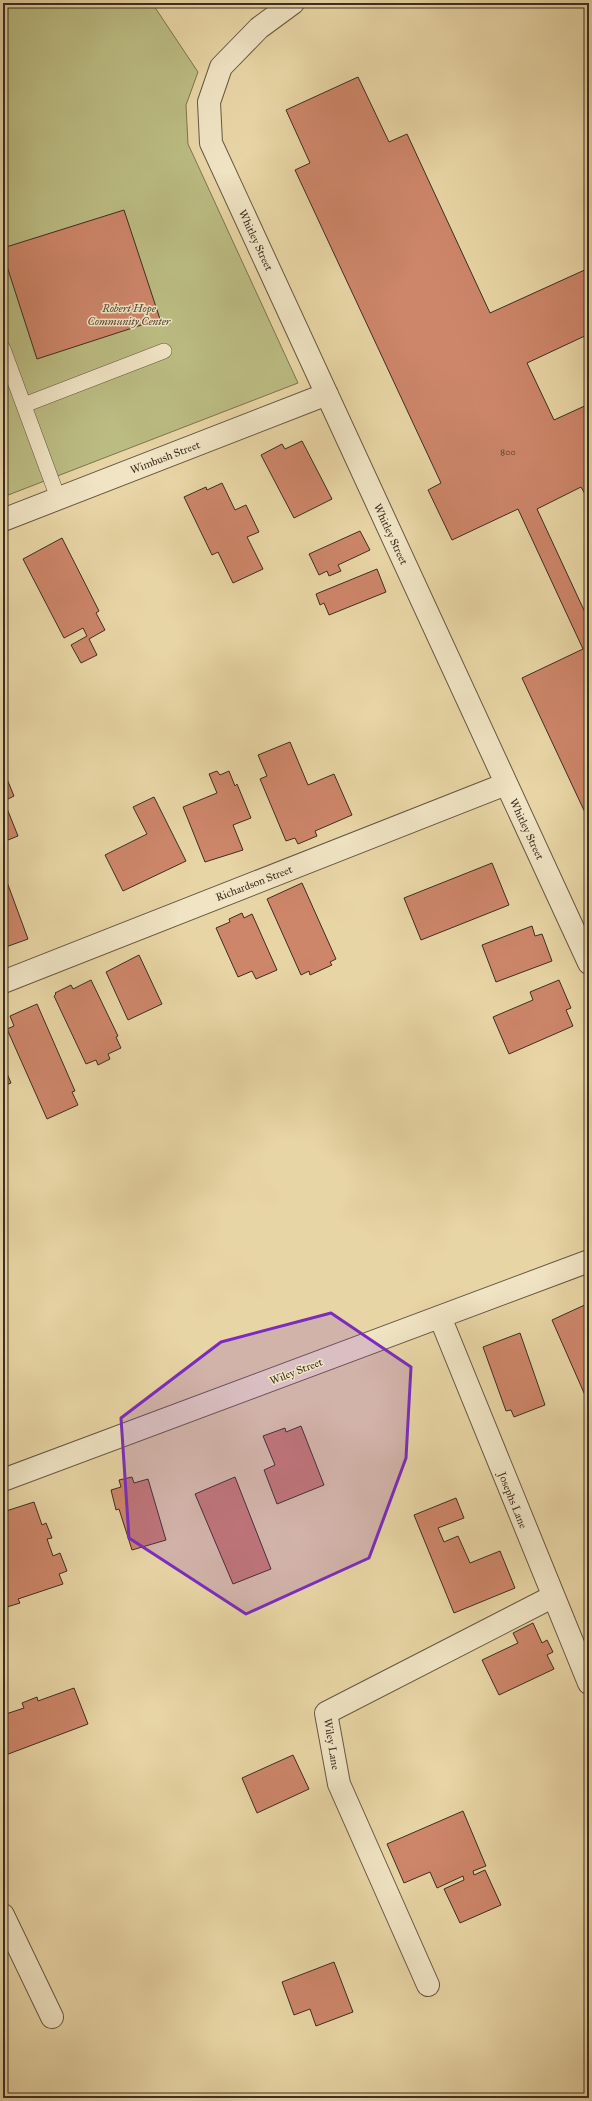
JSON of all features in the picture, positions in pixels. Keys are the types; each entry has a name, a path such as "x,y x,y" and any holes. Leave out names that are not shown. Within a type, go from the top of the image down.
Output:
{"street":[{"name":"Whitley Street","path":"293,3 259,28 221,67 209,102 211,143 589,963"},
{"name":"Wimbush Street","path":"3,520 327,394"},
{"name":"Richardson Street","path":"3,982 506,784"},
{"name":"Wiley Street","path":"3,1480 589,1261"},
{"name":"Josephs Lane","path":"440,1317 552,1597 589,1683"},
{"name":"Wiley Lane","path":"428,1985 339,1784 326,1713 552,1597"},
{"path":"3,1915 52,2017"}],"lane":[{"path":"3,349 58,498"},
{"path":"24,404 164,351"}],"highlighted area":[{"path":"331,1313 411,1367 406,1458 369,1558 246,1614 129,1538 121,1418 221,1342"}],"green space":[{"name":"Robert Hope Community Center","path":"3,3 152,3 198,72 186,105 188,144 298,383 3,497"}],"building":[{"path":"358,77 389,142 407,134 490,313 589,268 589,334 527,363 554,420 589,404 589,491 585,494 581,487 537,509 589,621 589,821 522,678 583,649 518,509 452,540 428,490 441,483 295,170 310,163 286,110"},
{"path":"124,210 160,319 37,359 3,254 3,248"},
{"path":"302,441 332,499 294,518 261,455 282,444 285,449"},
{"path":"222,483 235,510 246,505 259,532 247,537 263,569 233,583 218,552 212,555 184,497 206,487 207,490"},
{"path":"360,531 370,550 338,565 341,571 329,576 327,571 319,575 309,554"},
{"path":"62,538 99,611 96,613 105,630 89,639 97,655 81,663 71,645 87,636 83,628 64,638 23,559"},
{"path":"377,569 386,592 329,615 324,603 320,605 316,594"},
{"path":"290,742 308,785 334,774 352,815 315,831 317,836 298,844 295,838 286,841 260,779 267,776 258,755"},
{"path":"217,771 220,775 229,771 235,786 237,784 251,818 233,825 243,850 205,862 183,807 217,793 209,774"},
{"path":"7,779 14,796 4,801 18,836 3,842 3,781"},
{"path":"154,797 186,861 123,891 105,855 147,834 133,807"},
{"path":"492,863 509,905 421,940 404,898"},
{"path":"7,882 28,939 3,948 3,883"},
{"path":"302,883 336,959 330,962 332,965 310,975 309,971 301,975 267,899"},
{"path":"242,913 244,918 252,914 277,970 256,979 252,971 238,977 216,928 230,922 229,919"},
{"path":"532,926 535,936 542,934 552,961 496,982 482,945"},
{"path":"139,955 162,1004 128,1020 106,972"},
{"path":"91,980 118,1036 116,1037 121,1048 108,1054 110,1059 98,1065 96,1060 86,1064 54,996 56,994 55,993 71,985 73,989"},
{"path":"559,980 571,1008 566,1010 573,1026 509,1054 493,1017 533,1000 530,992"},
{"path":"37,1004 75,1091 72,1092 78,1105 47,1119 7,1029 14,1026 10,1016"},
{"path":"3,1064 11,1083 3,1086"},
{"path":"589,1303 589,1401 588,1402 552,1320"},
{"path":"520,1333 545,1405 514,1417 511,1410 506,1411 483,1347"},
{"path":"301,1426 324,1485 277,1504 264,1470 275,1465 263,1436 285,1428 286,1432"},
{"path":"132,1477 134,1483 148,1479 166,1540 132,1550 119,1509 116,1510 111,1490 121,1487 119,1480"},
{"path":"235,1477 271,1569 233,1584 195,1494"},
{"path":"456,1498 464,1518 438,1528 444,1542 458,1536 470,1563 500,1551 515,1588 454,1613 414,1515"},
{"path":"34,1502 42,1525 46,1523 52,1538 47,1539 53,1556 60,1553 67,1571 59,1574 63,1584 18,1599 20,1603 7,1607 3,1596 3,1512"},
{"path":"533,1623 542,1643 547,1640 553,1652 547,1655 554,1669 499,1695 482,1660 518,1643 513,1633"},
{"path":"74,1688 88,1724 3,1756 3,1715 24,1708 22,1703 37,1697 38,1701"},
{"path":"293,1755 309,1789 257,1813 242,1778"},
{"path":"463,1811 486,1866 473,1871 474,1875 485,1870 501,1905 460,1923 444,1889 464,1880 463,1876 437,1888 430,1872 404,1883 387,1844"},
{"path":"334,1962 353,2012 316,2026 310,2009 294,2015 282,1982"}]}
